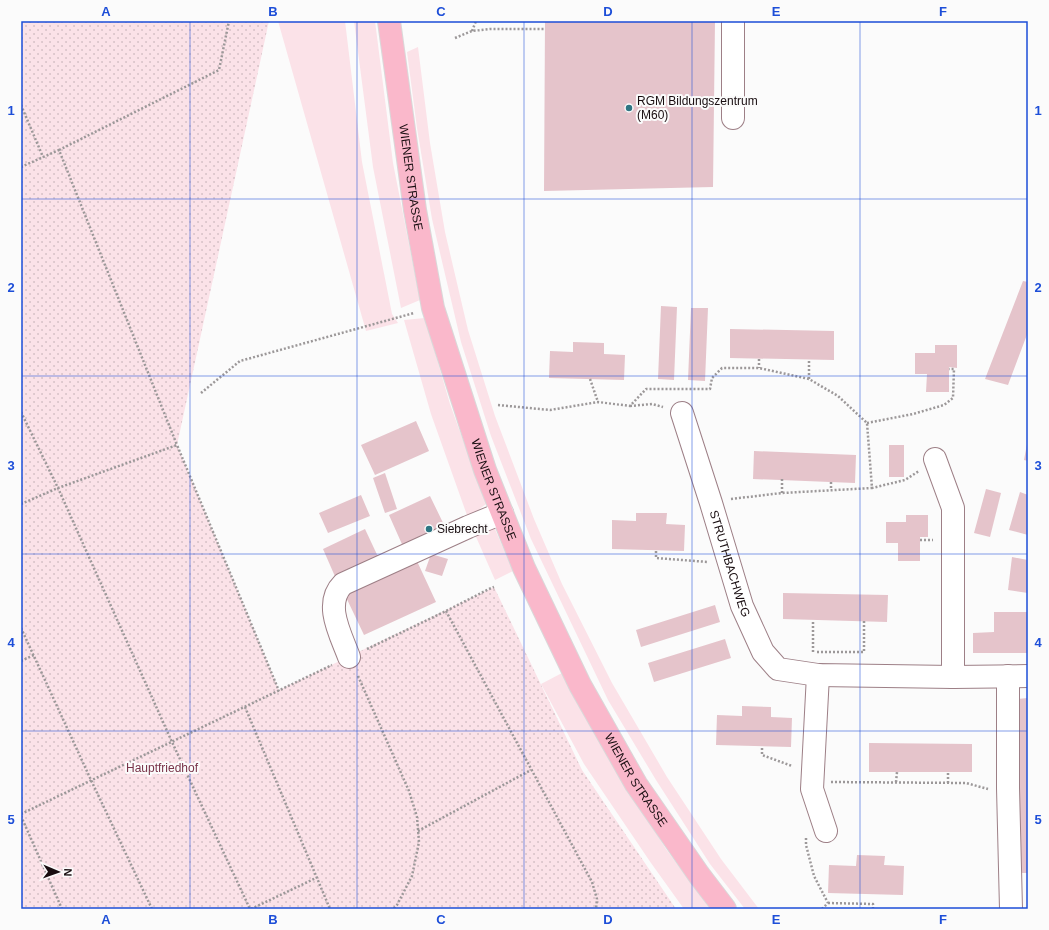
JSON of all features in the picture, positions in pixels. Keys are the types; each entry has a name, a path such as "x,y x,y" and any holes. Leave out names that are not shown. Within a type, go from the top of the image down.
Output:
{"main road":[{"name":"WIENER STRASSE","path":"389,21 415,210 433,308 485,470 524,568 580,685 636,784 698,875 725,909"}],"street":[{"path":"733,21 733,118"},
{"name":"STRUTHBACHWEG","path":"682,413 742,606 763,652 778,669 818,675 954,677 1018,676"},
{"path":"935,459 953,508 954,677"},
{"path":"349,657 338,630 334,612 337,590 343,584 502,513"},
{"path":"816,831 812,789 820,778 818,675"},
{"path":"1010,909 1008,788 1018,676"}],"path":[{"path":"21,168 220,70 229,21"},
{"path":"472,31 476,21"},
{"path":"455,38 472,31 490,29 545,29"},
{"path":"21,105 43,157"},
{"path":"59,150 177,445 279,690"},
{"path":"201,393 240,361 433,308"},
{"path":"759,359 759,368"},
{"path":"809,360 809,379"},
{"path":"630,406 646,389 710,389 712,378 722,368 759,368 809,379 838,396 867,423 872,488"},
{"path":"867,423 913,414 944,405 953,398 954,369 949,369"},
{"path":"590,379 598,402"},
{"path":"498,405 550,410 598,402 630,406 652,404 682,413"},
{"path":"21,412 58,488 172,742 251,909 316,878"},
{"path":"21,504 58,488 177,445"},
{"path":"711,503 738,497 872,488 905,480 935,459"},
{"path":"782,480 782,493"},
{"path":"831,482 831,490"},
{"path":"656,551 656,558 729,564"},
{"path":"62,909 21,815 494,587"},
{"path":"446,611 592,882 597,899 596,909"},
{"path":"813,620 813,652"},
{"path":"864,621 865,676"},
{"path":"21,628 152,909"},
{"path":"21,661 34,655"},
{"path":"349,657 410,791 417,817 420,842 412,876 397,905 393,909"},
{"path":"245,707 330,909"},
{"path":"762,748 762,755 820,778 896,782 966,783 987,788 1008,788"},
{"path":"418,831 531,770"},
{"path":"896,782 897,772"},
{"path":"948,772 948,783"},
{"path":"816,831 806,845 814,876 828,903"},
{"path":"822,909 828,903 872,904 873,909"}],"green space":[{"name":"Hauptfriedhof","path":"21,21 269,21 177,445 279,690 494,587 582,770 676,909 21,909"},
{"path":"278,21 345,21 362,162 392,314 398,323 366,331"},
{"path":"354,21 375,21 393,163 420,300 401,308 373,167"},
{"path":"418,47 430,143 445,232 468,330 495,416 534,519 562,584 612,683 667,777 721,859 759,909 745,909 710,864 656,780 608,700 531,539 491,436 461,342 432,219 417,128 407,52"},
{"path":"425,318 450,404 486,504 468,518 431,414 404,320"},
{"path":"495,529 513,571 495,580 473,530"},
{"path":"562,673 602,747 666,849 710,909 684,909 584,764 541,684"}],"building":[{"name":"RGM Bildungszentrum (M60)","path":"545,21 715,21 713,187 544,191"},
{"path":"1023,281 1028,282 1028,332 1008,385 985,379"},
{"path":"661,306 677,307 674,380 658,379"},
{"path":"691,308 708,308 705,381 688,380"},
{"path":"730,329 834,331 834,360 730,358"},
{"path":"573,342 604,343 604,354 625,355 624,380 549,378 550,351 573,352"},
{"path":"935,345 957,345 957,368 949,367 949,392 926,392 927,374 915,374 915,353 935,353"},
{"path":"416,421 429,451 375,475 361,445"},
{"path":"1028,444 1028,461 1024,460"},
{"path":"889,445 904,445 904,477 889,477"},
{"path":"754,451 856,455 855,483 753,479"},
{"path":"385,473 397,509 385,513 373,478"},
{"path":"986,489 1001,493 990,537 974,533"},
{"path":"1020,492 1028,495 1028,535 1009,530"},
{"path":"361,495 370,516 328,533 319,513"},
{"path":"430,496 447,531 405,551 389,515"},
{"path":"636,513 667,513 666,524 685,525 684,551 612,549 612,520 636,521"},
{"path":"906,515 928,515 928,537 920,537 920,561 898,561 898,543 886,543 886,522 906,522"},
{"path":"365,529 380,561 337,581 323,549"},
{"path":"431,554 448,559 442,576 425,571"},
{"path":"1012,557 1028,560 1028,593 1008,590"},
{"path":"416,559 436,602 364,635 344,593"},
{"path":"783,593 888,595 887,622 783,619"},
{"path":"715,605 720,622 641,647 636,630"},
{"path":"994,612 1028,612 1028,653 973,653 973,633 994,632"},
{"path":"725,639 731,658 654,682 648,663"},
{"path":"1028,698 1028,873 1018,873 1017,699"},
{"path":"742,706 771,707 771,717 792,718 791,747 716,745 717,715 742,716"},
{"path":"869,743 972,744 972,772 869,772"},
{"path":"857,855 885,856 884,865 904,866 903,895 828,893 829,865 856,866"}],"place":[{"name":"RGM Bildungszentrum (M60)","path":"629,108"},
{"name":"Siebrecht","path":"429,529"}]}
